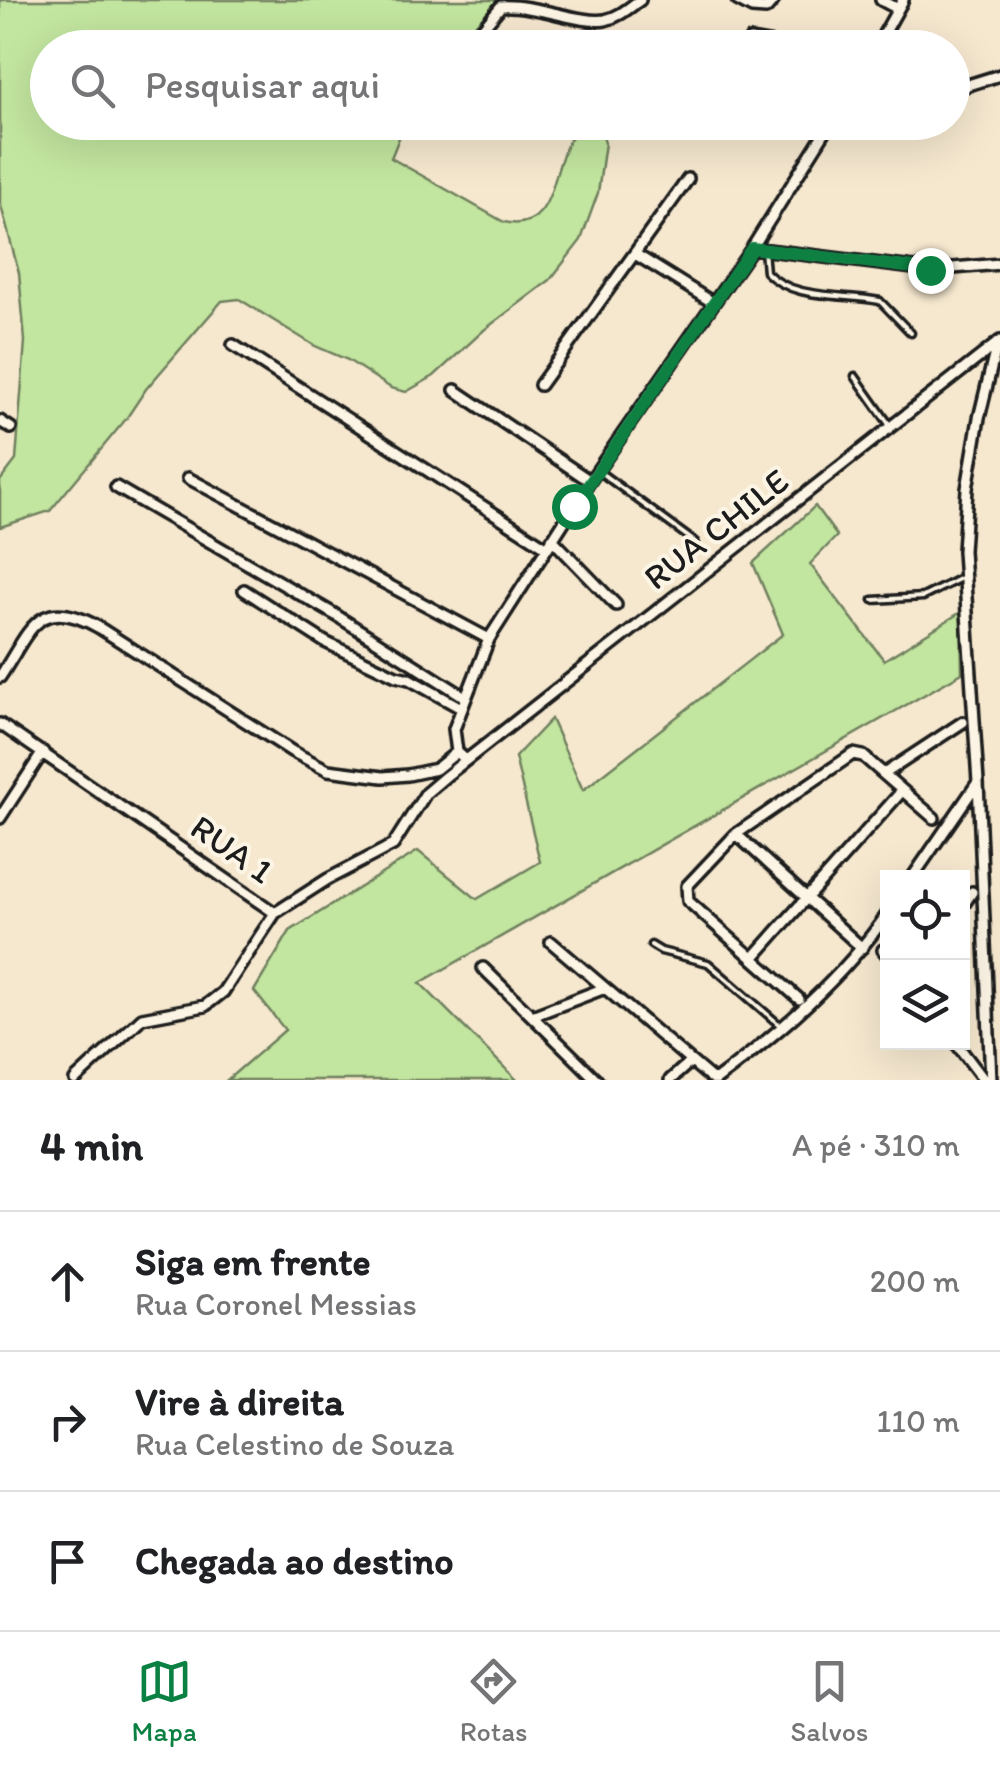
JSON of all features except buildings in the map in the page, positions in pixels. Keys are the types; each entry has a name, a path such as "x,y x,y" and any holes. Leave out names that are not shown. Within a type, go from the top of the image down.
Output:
{"street":[{"path":"481,30 501,6 535,6 600,21 618,16 640,0"},
{"path":"737,0 759,10 766,9 774,0"},
{"path":"881,0 901,5 886,30"},
{"path":"970,84 1000,75"},
{"path":"466,760 457,752 454,730 489,638 590,480 752,248 820,140"},
{"path":"540,386 688,180"},
{"path":"752,248 930,270 1000,264"},
{"path":"634,254 712,302"},
{"path":"987,1080 995,1023 965,576 966,489 978,418 998,342"},
{"name":"RUA CHILE","path":"466,760 998,342"},
{"path":"233,345 549,543 616,605"},
{"path":"455,390 590,480"},
{"path":"0,422 10,428"},
{"path":"188,478 489,638"},
{"path":"116,487 334,614 463,703"},
{"path":"244,590 324,642 463,703"},
{"path":"0,677 38,620 63,612 80,617 293,752 328,770 367,776 408,775 436,769 457,752"},
{"path":"884,774 964,722"},
{"name":"RUA 1","path":"0,724 275,913 394,844 426,794 466,760"},
{"path":"0,818 43,752"},
{"path":"799,999 688,901 686,892 736,834 853,754 863,756 934,818"},
{"path":"918,870 978,782"},
{"path":"754,956 902,791"},
{"path":"736,834 862,948"},
{"path":"75,1080 142,1018 205,1006 224,992 275,913"},
{"path":"551,942 714,1080 782,1028 862,948 880,924"},
{"path":"483,968 597,1080"},
{"path":"532,1016 605,988"},
{"path":"962,1050 987,1080"},
{"path":"670,1080 690,1062"}],"lane":[{"path":"764,250 766,272 777,284 844,300 880,301 911,334"},
{"path":"855,376 891,426"},
{"path":"598,470 695,542"},
{"path":"873,600 924,597 965,576"},
{"path":"652,945 708,963 782,1028"}],"green space":[{"path":"0,0 515,0 489,10 470,30 30,30 30,140 398,140 391,158 504,222 521,223 543,209 570,140 605,143 598,193 581,240 550,280 484,330 434,376 406,392 391,388 239,299 222,301 146,389 50,511 0,527 0,481 16,460 25,341 19,273 0,202"},
{"path":"815,506 837,536 810,564 884,660 961,612 962,673 420,983 517,1080 227,1080 285,1030 254,991 290,931 418,851 477,899 540,862 515,757 551,719 583,790 783,634 753,563"}],"route":[{"path":"574,506 752,248 930,270"}]}
